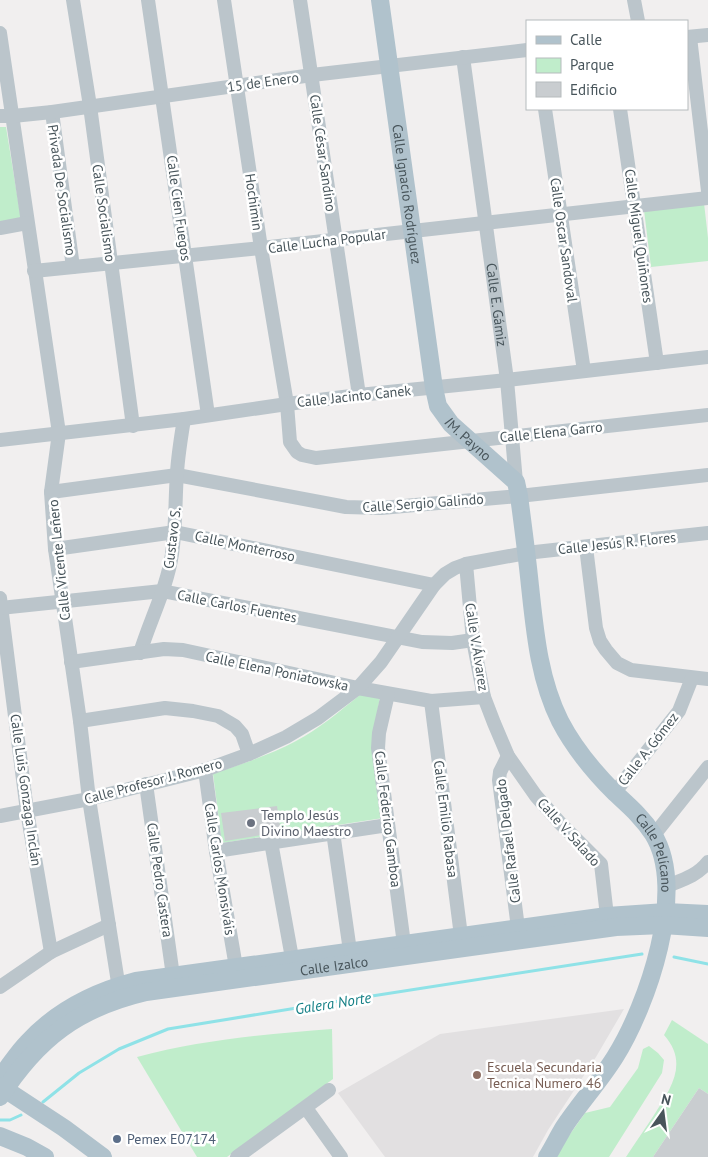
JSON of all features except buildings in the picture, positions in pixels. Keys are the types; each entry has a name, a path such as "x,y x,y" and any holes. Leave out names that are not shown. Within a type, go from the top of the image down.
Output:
{"main road":[{"name":"Calle Ignacio Rodríguez","path":"380,0 434,388"},
{"name":"IM. Payno","path":"434,388 438,406 443,415 517,489"},
{"name":"Calle E. Gámiz","path":"517,489 526,553"},
{"name":"Calle Pelícano","path":"526,553 534,624 546,684 560,721 575,746 597,773 636,812 654,835 662,855 666,886 665,918 645,993 615,1056 564,1127 548,1157"},
{"name":"Calle Izalco","path":"1,1087 26,1043 45,1025 69,1007 95,994 146,992 616,927 665,918 708,914"},
{"name":"Calle Izalco","path":"1,1087 23,1067 50,1037 71,1021 136,981 607,916 665,918 708,928"},
{"path":"23,1067 26,1103"},
{"path":"1,1087 64,1128 103,1157"},
{"path":"3,1140 45,1157"}],"street":[{"name":"Calle Socialismo","path":"73,0 90,106 133,426"},
{"name":"Calle Cien Fuegos","path":"148,0 208,415"},
{"name":"Hochimin","path":"224,0 261,248 287,404"},
{"name":"Calle César Sandino","path":"300,0 358,395"},
{"path":"634,0 638,20"},
{"name":"Calle Vicente Leñero","path":"0,33 4,64 6,116 27,224 59,433 52,492 54,549 80,721 89,799 119,992"},
{"path":"708,35 688,37 708,191"},
{"name":"15 de Enero","path":"6,116 52,112 389,65 526,50"},
{"name":"Calle E. Gámiz","path":"463,57 507,380 517,489"},
{"name":"Calle Oscar Sandoval","path":"545,110 584,371"},
{"name":"Calle Miguel Quiñones","path":"620,110 657,363"},
{"name":"Privada De Socialismo","path":"52,112 73,267"},
{"name":"Calle Lucha Popular","path":"34,271 336,240 708,198"},
{"path":"0,228 27,224"},
{"name":"Calle Jacinto Canek","path":"0,440 133,426 358,395 708,357"},
{"name":"Calle Elena Garro","path":"287,404 290,442 297,452 306,457 316,458 708,415"},
{"name":"Gustavo S.","path":"140,653 170,562 175,532 177,475 184,419"},
{"name":"Calle Sergio Galindo","path":"52,492 177,475 346,507 381,508 517,489 708,475"},
{"name":"Calle Monterroso","path":"54,549 175,532 434,585"},
{"name":"Calle Jesús R. Flores","path":"526,553 708,533"},
{"path":"586,547 596,628 600,641 617,662 631,670 708,679"},
{"name":"Calle Profesor J. Romero","path":"0,816 89,799 205,770 249,754 286,737 318,718 358,688 381,662 434,585 446,574 466,564 526,553"},
{"name":"Calle V. Álvarez","path":"466,564 473,640 484,696 508,756"},
{"name":"Calle Carlos Fuentes","path":"0,605 162,591 422,642 437,643 473,640"},
{"name":"Calle Luis Gonzaga Inclán","path":"0,605 27,811 51,952"},
{"name":"Calle Elena Poniatowska","path":"71,662 164,650 183,650 358,688 432,701 484,696"},
{"name":"Calle A. Gómez","path":"615,792 679,711 692,678"},
{"name":"Calle Federico Gamboa","path":"388,694 379,733 378,748 404,944"},
{"name":"Calle Emilio Rabasa","path":"432,701 461,936"},
{"path":"80,721 165,708 193,711 218,716 235,726 242,734 249,754"},
{"name":"Calle V. Salado","path":"508,756 536,796 601,864 607,916"},
{"name":"Calle Rafael Delgado","path":"508,756 500,772 499,780 518,928"},
{"path":"654,835 708,767"},
{"name":"Calle Carlos Monsiváis","path":"205,770 216,850 236,967"},
{"name":"Calle Pedro Castera","path":"146,784 173,976"},
{"path":"216,850 388,825"},
{"path":"333,832 350,951"},
{"path":"272,842 292,958"},
{"path":"666,886 689,878 702,870 708,862"},
{"path":"0,987 51,952 109,925"},
{"path":"243,1155 330,1090"},
{"path":"306,1108 342,1157"}],"shaded area":[{"name":"Escuela Secundaria Tecnica Numero 46","path":"624,1009 533,1157 385,1157 338,1093 440,1034"}],"green space":[{"path":"0,127 6,127 21,219 0,223"},
{"path":"704,203 708,238 708,261 651,267 644,210"},
{"path":"361,694 380,697 373,736 383,818 222,843 213,774 266,755 296,741 321,725"},
{"path":"672,1020 708,1044 708,1094 699,1088 653,1157 626,1157 666,1095 675,1075 675,1056 671,1045 664,1035"},
{"path":"332,1029 333,1079 227,1157 197,1157 137,1057 209,1042"},
{"path":"649,1046 664,1060 662,1073 609,1157 557,1157 563,1144 585,1113 610,1107 638,1068 643,1049"}],"waterway":[{"name":"Galera Norte","path":"43,1102 79,1073 119,1049 168,1029 642,954"},
{"name":"Galera Norte","path":"674,957 708,964"},
{"name":"Galera Norte","path":"0,1120 10,1120 21,1115"}],"place":[{"name":"Templo Jesús Divino Maestro","path":"251,823"},
{"name":"Escuela Secundaria Tecnica Numero 46","path":"477,1075"},
{"name":"Pemex E07174","path":"117,1139"}]}
